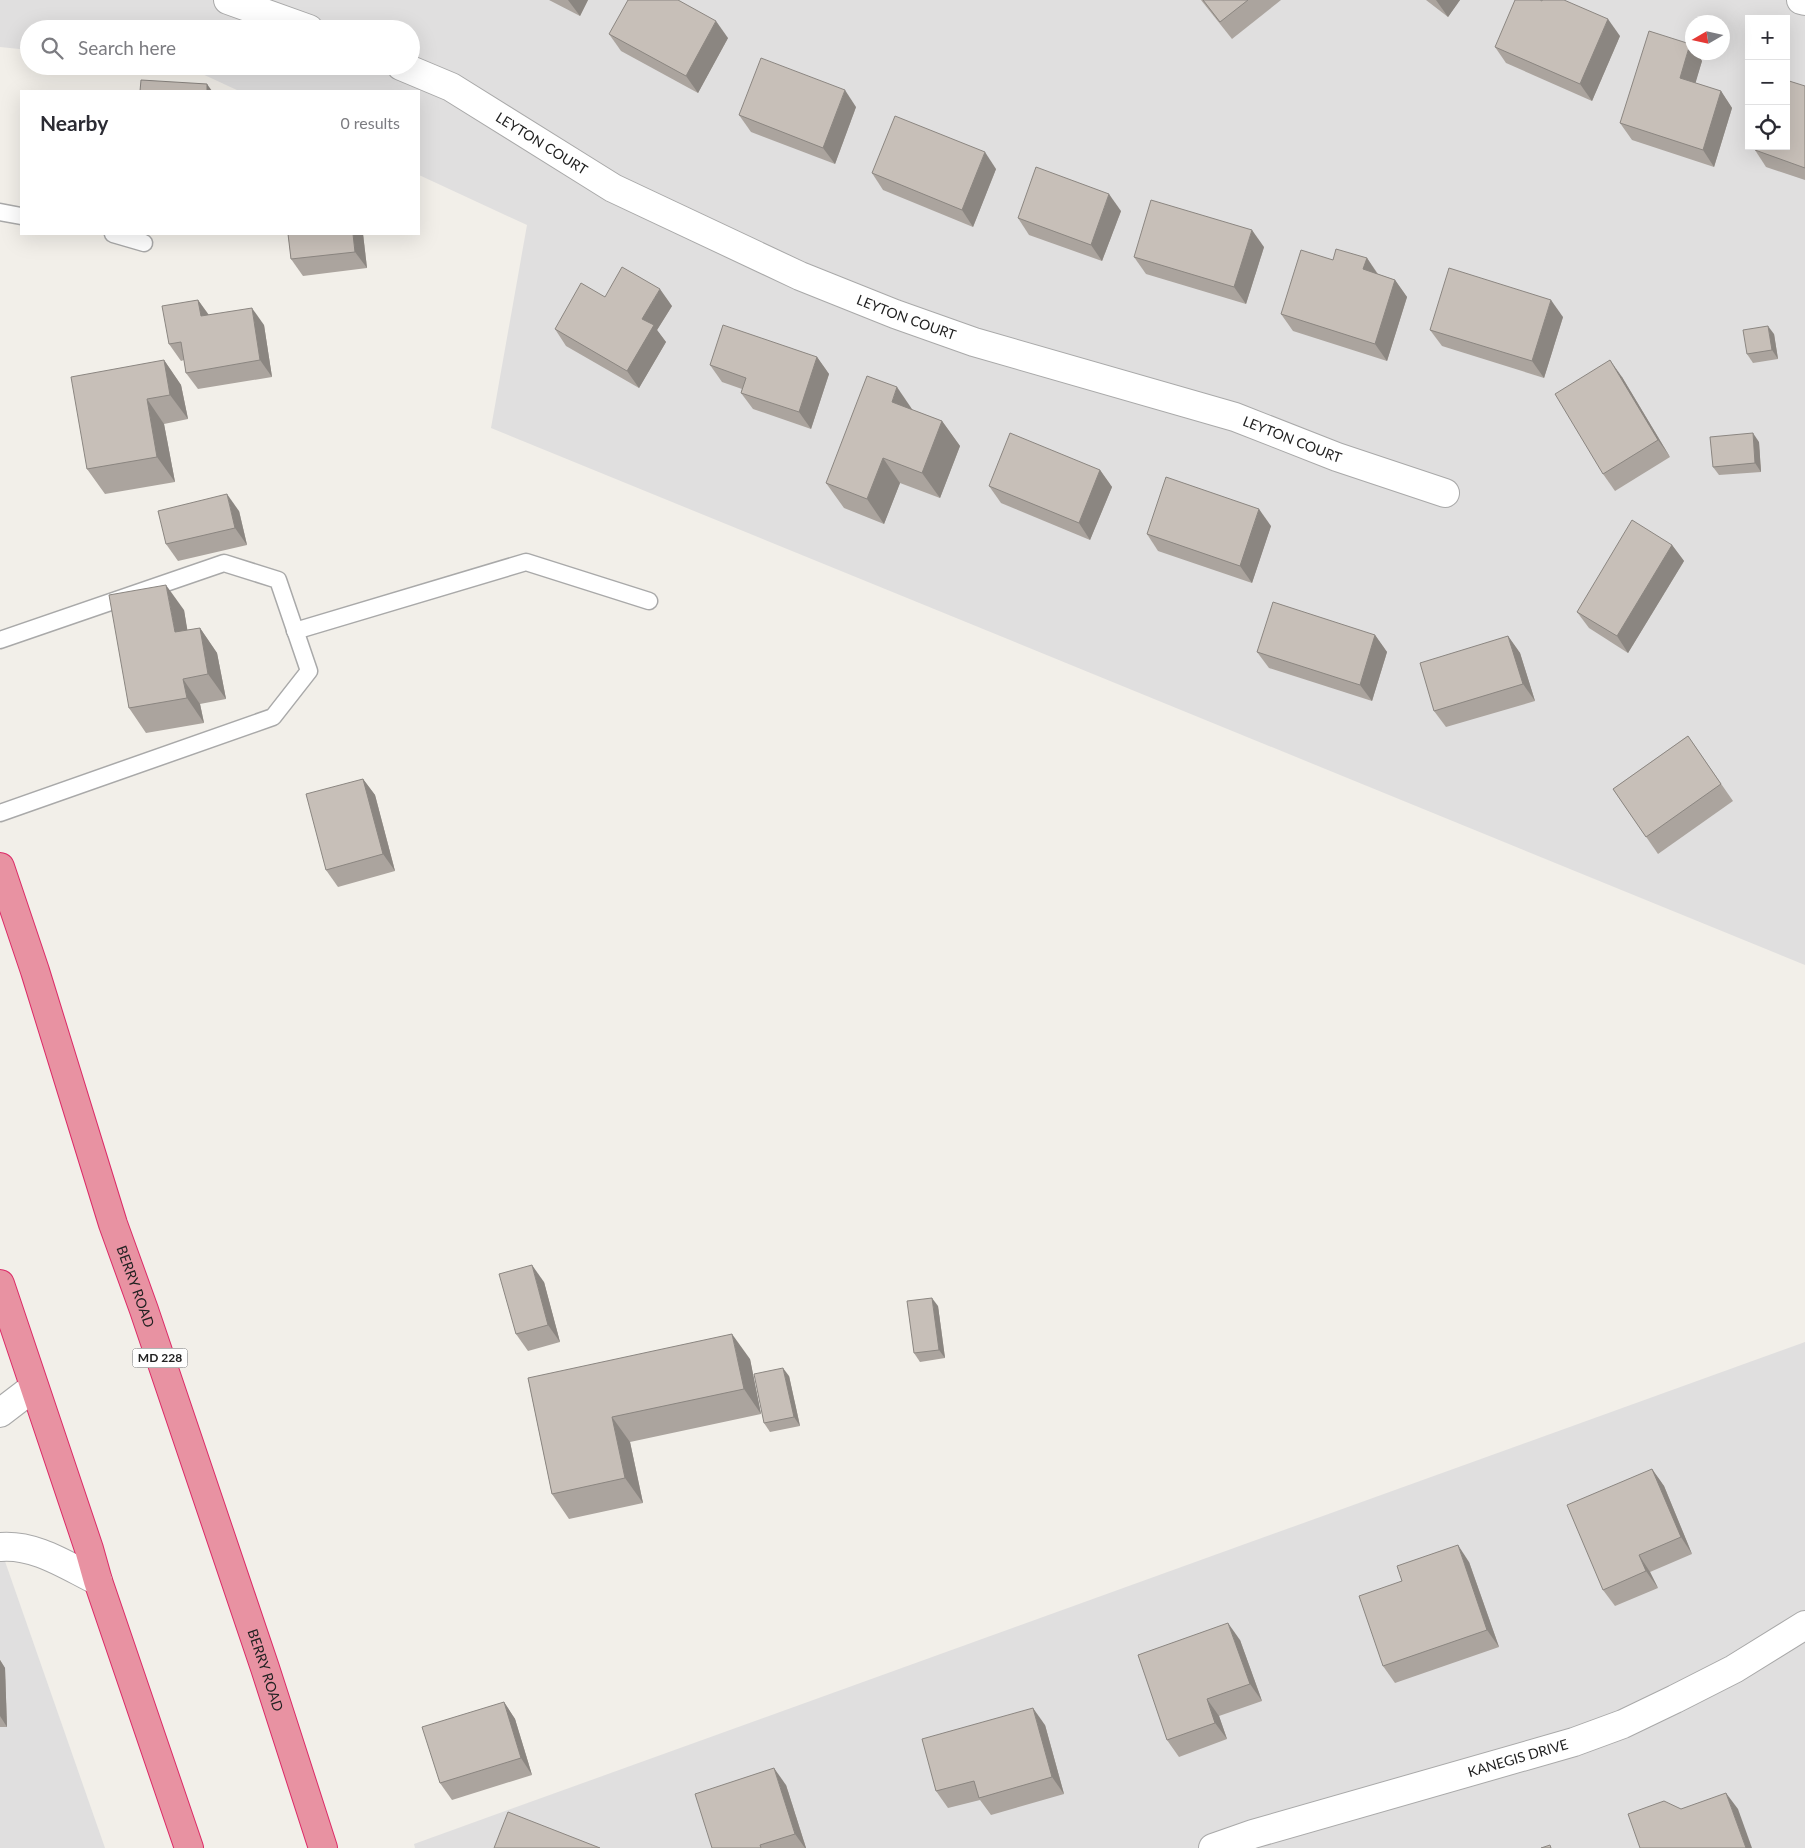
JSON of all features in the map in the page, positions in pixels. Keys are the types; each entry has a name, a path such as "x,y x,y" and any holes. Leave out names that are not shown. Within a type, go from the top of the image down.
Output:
{"highway":[{"name":"BERRY ROAD","path":"0,867 35,971 113,1224 262,1659 323,1848"},
{"path":"0,1284 189,1848"}],"street":[{"path":"228,0 283,20"},
{"path":"1801,0 1805,1"},
{"name":"LEYTON COURT","path":"420,74 451,86 613,188 800,276 895,314 974,342 1235,417 1337,457 1445,493"},
{"path":"0,1413 34,1387"},
{"path":"0,1547 12,1546 37,1551 98,1581"},
{"name":"KANEGIS DRIVE","path":"1213,1848 1262,1832 1574,1742 1623,1724 1734,1669 1805,1625"}],"lane":[{"path":"0,212 20,216"},
{"path":"116,235 144,244"},
{"path":"295,631 526,562 649,601"},
{"path":"0,640 224,563 278,580 309,671 273,717 0,813"}],"shaded area":[{"path":"0,0 1805,0 1805,965 491,428 527,225 420,175 420,90 237,90 204,75 420,75 420,20 20,20 20,49 0,47"},
{"path":"1805,1342 1805,1848 415,1848 414,1844"},
{"path":"0,1547 105,1848 0,1848"}],"building":[{"path":"628,0 678,0 716,21 686,76 609,34"},
{"path":"1203,0 1248,0 1220,22"},
{"path":"1515,0 1564,0 1608,19 1580,84 1495,47"},
{"path":"1649,31 1685,42 1685,60 1680,78 1721,91 1703,150 1620,123"},
{"path":"761,58 845,90 823,148 739,115"},
{"path":"141,80 207,84 207,90 140,90"},
{"path":"1790,81 1805,86 1805,168 1755,150 1790,150"},
{"path":"895,116 985,152 962,210 872,173"},
{"path":"1036,167 1109,194 1091,245 1018,218"},
{"path":"1151,200 1252,230 1234,287 1134,257"},
{"path":"288,235 353,235 355,252 291,259"},
{"path":"1336,249 1367,258 1363,269 1395,280 1375,344 1281,314 1301,250 1333,260"},
{"path":"622,267 660,289 642,319 654,325 627,371 555,329 581,283 605,297"},
{"path":"1449,268 1551,300 1532,361 1430,330"},
{"path":"198,300 201,316 252,308 260,360 186,373 181,342 169,344 162,306"},
{"path":"723,325 817,357 799,412 741,393 746,378 710,365"},
{"path":"1768,326 1772,350 1747,354 1743,330"},
{"path":"164,360 170,395 147,399 157,457 87,469 71,377"},
{"path":"1610,360 1658,440 1603,474 1555,394"},
{"path":"867,376 897,387 892,402 942,421 922,473 883,458 867,499 826,483"},
{"path":"1010,433 1100,470 1079,523 989,486"},
{"path":"1753,433 1755,463 1713,467 1710,437"},
{"path":"1166,477 1259,509 1240,566 1147,534"},
{"path":"227,494 235,528 166,544 158,511"},
{"path":"1632,520 1672,545 1617,636 1577,612"},
{"path":"166,585 175,632 200,628 208,674 183,679 187,698 129,708 109,595"},
{"path":"1273,602 1375,635 1360,685 1257,652"},
{"path":"1508,636 1523,684 1434,711 1420,663"},
{"path":"1688,736 1721,784 1646,837 1613,789"},
{"path":"363,779 383,854 326,870 306,794"},
{"path":"532,1265 548,1325 516,1334 499,1274"},
{"path":"932,1298 939,1350 914,1353 907,1301"},
{"path":"732,1334 744,1389 612,1417 625,1478 552,1494 528,1378"},
{"path":"783,1368 794,1417 764,1423 754,1374"},
{"path":"1652,1469 1681,1537 1639,1555 1646,1571 1603,1590 1567,1505"},
{"path":"1458,1545 1487,1630 1383,1666 1359,1596 1402,1581 1397,1566"},
{"path":"1228,1623 1250,1684 1207,1699 1215,1723 1167,1740 1138,1655"},
{"path":"504,1702 521,1758 440,1783 422,1727"},
{"path":"1033,1708 1052,1777 979,1798 974,1781 936,1791 922,1739"},
{"path":"774,1768 795,1834 760,1845 761,1848 712,1848 695,1794"},
{"path":"1726,1793 1746,1848 1640,1848 1628,1814 1664,1801 1681,1809"},
{"path":"508,1812 600,1848 494,1848"}]}
